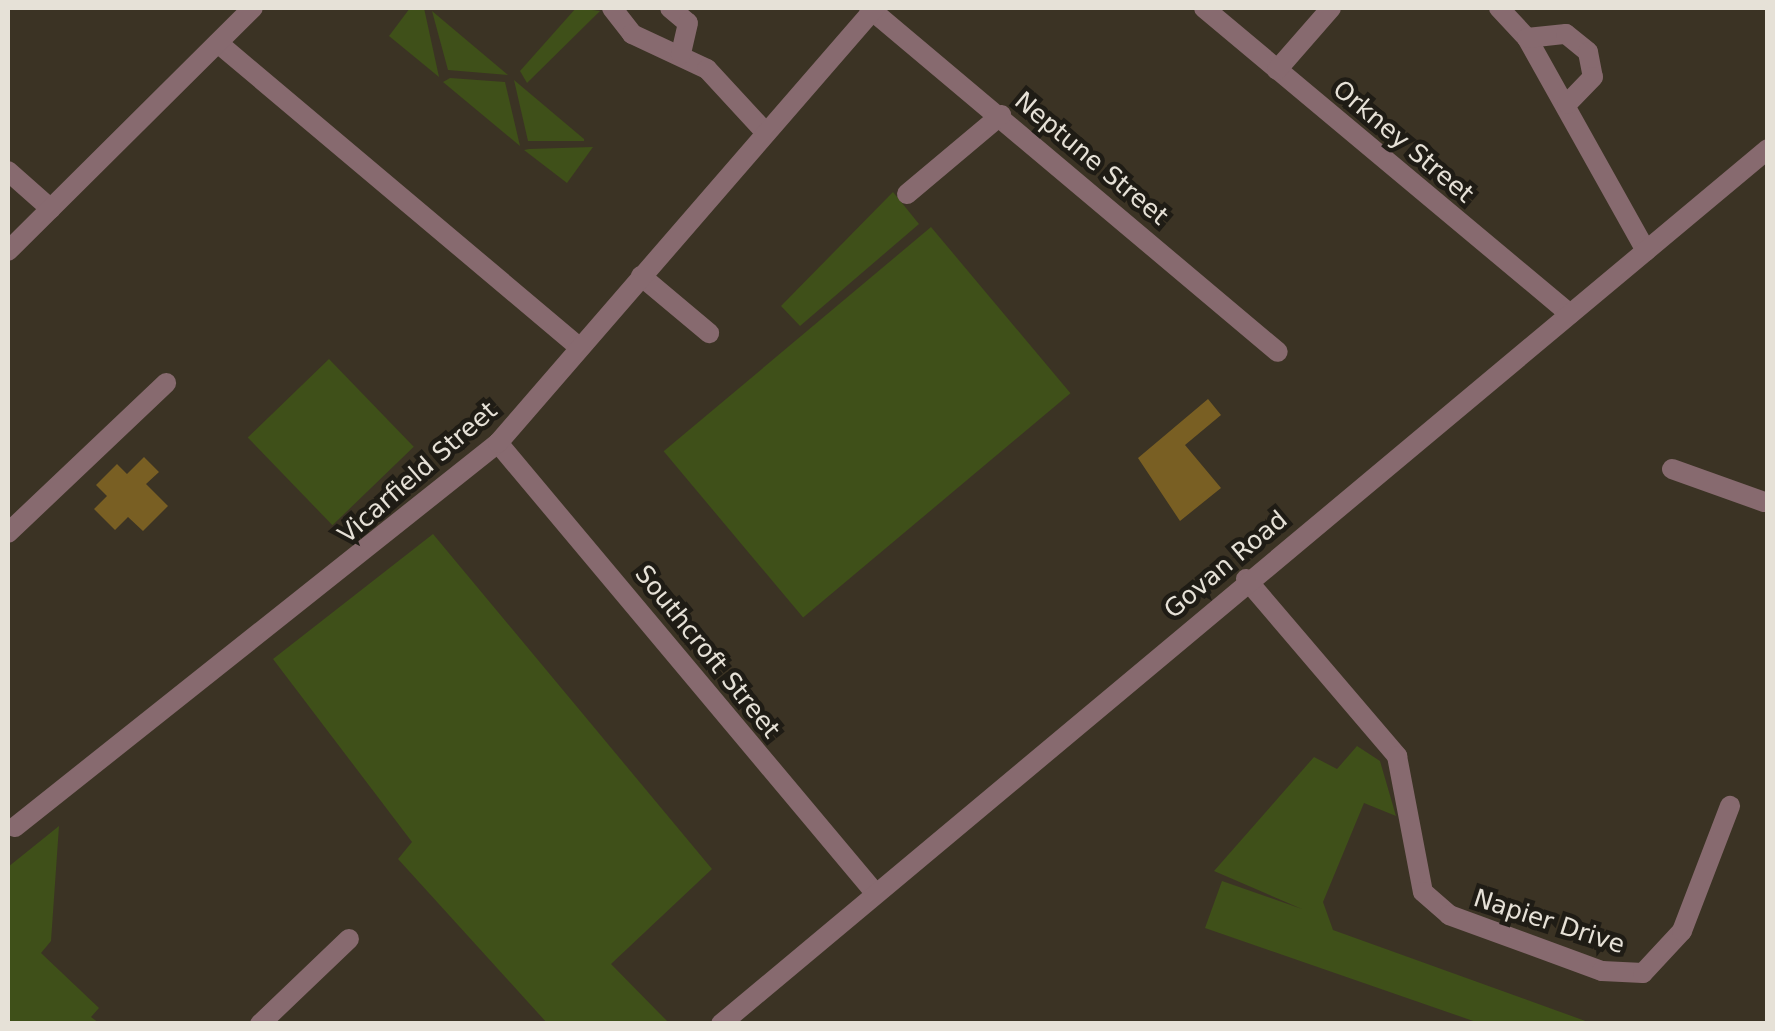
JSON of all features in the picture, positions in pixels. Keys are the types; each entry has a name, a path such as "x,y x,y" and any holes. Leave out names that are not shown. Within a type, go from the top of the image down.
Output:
{"street":[{"path":"8,251 254,8"},
{"path":"612,8 632,34 681,54 766,133"},
{"path":"670,8 688,23 681,54"},
{"name":"Neptune Street","path":"872,8 1278,352"},
{"name":"Vicarfield Street","path":"15,827 498,444 872,8"},
{"name":"Orkney Street","path":"1204,8 1570,314"},
{"path":"1277,70 1331,8"},
{"path":"1498,8 1527,38 1568,104 1646,251"},
{"path":"1527,38 1566,34 1588,52 1592,77 1568,104"},
{"path":"218,43 579,347"},
{"path":"907,194 1000,115"},
{"name":"Govan Road","path":"721,1024 1246,580 1768,150"},
{"path":"8,172 50,209"},
{"path":"641,276 709,333"},
{"path":"8,533 166,383"},
{"name":"Southcroft Street","path":"498,444 876,894"},
{"path":"1672,469 1766,500"},
{"name":"Napier Drive","path":"1246,580 1397,756 1422,892 1449,915 1602,971 1642,973 1682,931 1730,806"},
{"path":"260,1024 349,939"}],"green space":[{"path":"410,8 424,8 439,77 389,36"},
{"path":"576,8 600,11 527,83 520,71"},
{"path":"432,11 508,75 448,70"},
{"path":"450,78 505,82 520,146 443,82"},
{"path":"514,80 584,139 584,141 528,141"},
{"path":"593,147 567,183 524,150 529,149"},
{"path":"893,192 919,224 800,326 781,306"},
{"path":"931,227 1070,393 803,618 664,451"},
{"path":"329,359 414,447 332,525 248,437"},
{"path":"433,534 712,869 611,964 669,1023 547,1023 398,859 412,842 273,659"},
{"path":"1357,746 1380,761 1396,816 1364,803 1323,902 1333,930 1591,1023 1479,1023 1205,928 1222,881 1302,909 1214,871 1314,757 1337,769"},
{"path":"59,826 51,941 41,953 99,1008 91,1017 99,1023 8,1023 8,867"}],"building":[{"path":"1208,399 1221,415 1185,445 1221,488 1180,521 1138,458"},
{"path":"144,457 159,472 146,484 168,506 143,531 128,517 115,530 94,509 107,496 96,485 117,464 127,474"}]}
